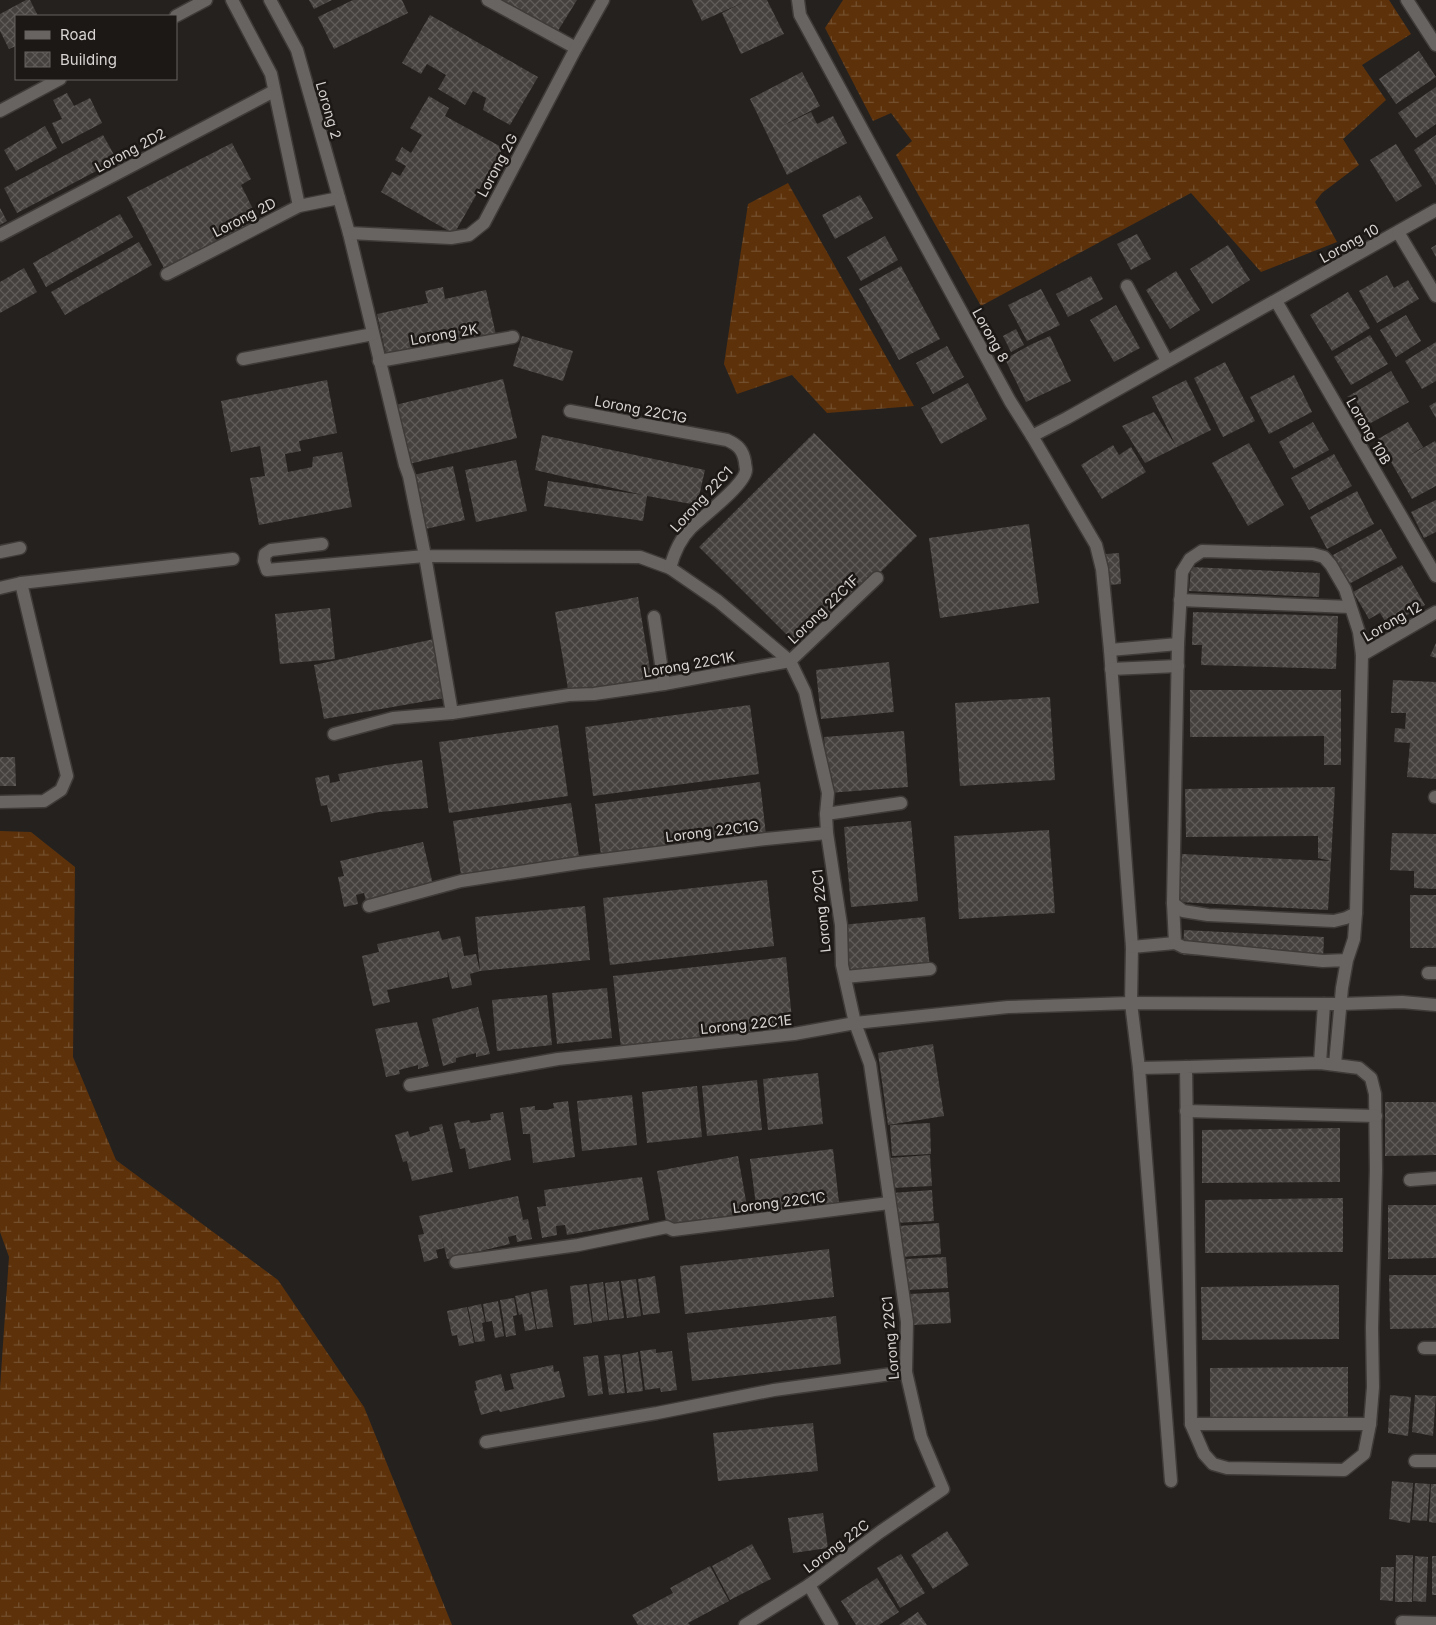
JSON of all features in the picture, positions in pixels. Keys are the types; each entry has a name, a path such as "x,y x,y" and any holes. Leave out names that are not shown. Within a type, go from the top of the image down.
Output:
{"street":[{"path":"178,15 206,0"},
{"path":"232,0 270,74 299,206"},
{"name":"Lorong 2","path":"270,0 296,50 349,233 379,361 409,476 425,556 452,714"},
{"path":"488,0 576,48"},
{"name":"Lorong 2G","path":"349,233 450,238 469,235 484,223 576,48 604,0"},
{"name":"Lorong 8","path":"798,0 800,15 1010,401 1096,545 1102,569 1110,650 1132,947 1131,1003 1139,1068 1171,1481"},
{"path":"1407,0 1436,45"},
{"path":"0,111 58,80"},
{"name":"Lorong 2D2","path":"0,235 274,91"},
{"name":"Lorong 2D","path":"167,274 299,206 339,198"},
{"name":"Lorong 10","path":"1276,301 1436,210"},
{"path":"1398,232 1436,296"},
{"path":"1127,286 1168,361"},
{"path":"1032,436 1276,301"},
{"name":"Lorong 10B","path":"1276,301 1436,576"},
{"path":"244,359 373,334"},
{"name":"Lorong 2K","path":"379,361 513,337"},
{"name":"Lorong 22C1G","path":"570,411 706,436"},
{"name":"Lorong 22C1","path":"706,436 727,440 738,445 744,455 746,471 741,480 721,501 690,528 674,554 670,568 718,602 790,662 805,692 828,793 826,833 840,925 842,965 855,1023 870,1064 906,1322 906,1372 921,1437 944,1489"},
{"path":"322,544 271,550 265,554 264,561 267,570 425,556 640,557 670,568"},
{"path":"0,552 20,548"},
{"path":"1175,943 1172,903 1178,644 1182,572 1190,559 1202,551 1313,554 1324,558 1331,565 1345,589 1359,632 1362,655 1356,913 1354,939 1347,960 1340,1004 1336,1064"},
{"path":"0,588 21,583 233,559"},
{"name":"Lorong 22C1F","path":"790,662 877,578"},
{"path":"0,802 44,801 61,790 67,776 21,583"},
{"path":"1180,600 1350,607"},
{"name":"Lorong 12","path":"1362,655 1436,612"},
{"path":"654,617 664,684"},
{"path":"1110,650 1178,644"},
{"name":"Lorong 22C1K","path":"334,734 393,718 452,714 594,694 790,662"},
{"path":"1111,669 1178,666"},
{"path":"826,814 901,803"},
{"name":"Lorong 22C1G","path":"369,906 461,881 766,839 826,833"},
{"path":"1172,903 1183,911 1208,915 1334,920 1346,918 1356,913"},
{"path":"1132,947 1175,943 1182,947 1323,961 1347,960"},
{"path":"845,977 930,969"},
{"name":"Lorong 22C1E","path":"410,1085 558,1059 794,1034 855,1023 1008,1007 1131,1003 1340,1004 1402,1002 1436,1005"},
{"path":"1320,1063 1324,1004"},
{"path":"1139,1068 1320,1063 1359,1068 1371,1078 1375,1094 1376,1170 1370,1424 1364,1454 1344,1470 1227,1468 1214,1464 1204,1454 1191,1424 1186,1067"},
{"path":"1186,1111 1376,1116"},
{"path":"1410,1180 1436,1178"},
{"name":"Lorong 22C1C","path":"456,1262 578,1245 667,1227 673,1230 889,1203"},
{"path":"486,1442 774,1390 906,1372"},
{"path":"1191,1424 1370,1424"},
{"path":"1415,1460 1436,1461"},
{"name":"Lorong 22C","path":"744,1625 809,1585 880,1532 944,1489"},
{"path":"809,1585 832,1625"},
{"path":"1402,1622 1436,1623"}],"green space":[{"path":"843,0 1389,0 1411,34 1362,65 1386,100 1343,139 1359,165 1322,193 1315,202 1337,242 1261,272 1191,193 981,306 896,155 912,141 891,113 873,121 825,28"},
{"path":"788,183 914,406 827,413 792,375 737,394 724,364 748,204"},
{"path":"0,831 31,832 75,867 73,1057 116,1160 278,1280 364,1407 452,1625 0,1625 0,1388 9,1257 0,1232"}],"building":[{"path":"26,0 30,0 38,15 15,15 15,46 9,49 0,31 0,14"},
{"path":"309,0 332,0 314,9"},
{"path":"353,0 402,0 408,13 334,49 318,17"},
{"path":"500,0 577,0 556,34"},
{"path":"692,0 767,0 784,34 741,54 722,13 744,2 702,21"},
{"path":"430,15 538,77 510,125 483,110 486,98 473,91 465,105 438,89 446,75 427,64 421,74 402,63"},
{"path":"1419,51 1436,77 1396,104 1379,79"},
{"path":"802,72 820,106 780,127 811,112 817,124 833,116 847,143 787,175 750,99"},
{"path":"1436,87 1436,124 1416,138 1398,113"},
{"path":"67,93 74,106 90,98 102,123 62,144 52,123 62,119 53,100"},
{"path":"429,96 449,108 445,116 503,148 454,234 381,192 392,172 400,176 406,166 395,160 402,147 411,153 422,135 410,128"},
{"path":"45,126 57,148 16,171 4,150"},
{"path":"103,135 117,160 17,213 4,188"},
{"path":"1436,135 1436,185 1414,150"},
{"path":"232,143 251,179 241,185 261,225 167,274 127,197"},
{"path":"1396,144 1422,186 1396,202 1370,160"},
{"path":"860,195 873,218 835,239 822,215"},
{"path":"0,208 7,221 0,225"},
{"path":"120,214 133,237 46,287 33,263"},
{"path":"1137,234 1151,259 1131,270 1117,244"},
{"path":"885,236 898,260 861,281 847,257"},
{"path":"139,242 152,265 65,315 51,292"},
{"path":"1228,245 1250,280 1212,304 1190,269"},
{"path":"1436,245 1436,257 1431,248"},
{"path":"901,266 940,339 899,360 859,289"},
{"path":"24,268 37,292 0,313 0,282"},
{"path":"1176,271 1200,310 1170,329 1146,290"},
{"path":"1387,275 1394,288 1408,280 1419,299 1377,323 1359,291"},
{"path":"1091,276 1103,299 1068,317 1056,294"},
{"path":"443,287 445,299 486,290 496,335 387,359 377,314 428,303 425,291"},
{"path":"1041,289 1060,325 1027,341 1008,305"},
{"path":"1348,292 1370,328 1332,351 1310,315"},
{"path":"1116,305 1140,348 1114,362 1090,320"},
{"path":"1406,315 1421,341 1396,357 1380,330"},
{"path":"1016,329 1024,345 1011,352 1003,336"},
{"path":"1370,335 1388,364 1351,385 1334,357"},
{"path":"522,336 573,351 563,381 513,366"},
{"path":"1050,336 1071,381 1026,402 1005,359"},
{"path":"1436,342 1436,381 1422,389 1405,361"},
{"path":"947,346 964,377 933,394 916,363"},
{"path":"1225,362 1255,421 1223,437 1194,378"},
{"path":"1391,371 1409,402 1369,424 1354,397 1347,397"},
{"path":"1294,375 1312,412 1269,434 1250,397"},
{"path":"503,379 517,438 405,465 391,406"},
{"path":"327,380 337,433 299,441 301,451 285,454 288,472 312,467 313,457 342,452 352,507 259,525 250,478 265,476 260,446 231,452 221,401"},
{"path":"1186,380 1211,430 1145,463 1122,426 1154,412 1176,446 1152,397"},
{"path":"968,383 987,419 941,444 921,408"},
{"path":"1436,402 1436,418 1429,406"},
{"path":"1313,422 1329,450 1294,469 1279,442"},
{"path":"1408,422 1423,447 1407,457 1435,441 1436,443 1436,486 1412,499 1378,439"},
{"path":"814,433 917,536 802,650 699,547"},
{"path":"542,435 705,470 697,505 647,496 643,521 544,506 548,481 643,495 535,470"},
{"path":"1249,443 1284,505 1248,526 1212,463"},
{"path":"1113,445 1119,455 1131,447 1146,472 1102,499 1081,465"},
{"path":"1334,454 1352,486 1309,510 1291,478"},
{"path":"516,460 527,511 476,522 465,470"},
{"path":"453,466 465,520 421,530 409,476"},
{"path":"1357,491 1374,524 1327,549 1310,517"},
{"path":"1436,500 1436,532 1424,538 1411,512"},
{"path":"1029,524 1039,603 940,618 929,538"},
{"path":"1381,529 1397,558 1349,584 1333,555"},
{"path":"1119,553 1121,584 1109,585 1106,554"},
{"path":"1402,565 1425,605 1388,626 1380,613 1369,619 1353,592"},
{"path":"1191,567 1320,573 1319,597 1189,591"},
{"path":"638,597 652,681 569,695 555,612"},
{"path":"330,608 335,659 280,664 275,614"},
{"path":"1193,612 1338,616 1336,669 1201,665 1202,645 1192,645"},
{"path":"434,639 444,698 324,719 314,665"},
{"path":"1436,643 1436,658 1430,656"},
{"path":"889,662 894,712 821,719 816,670"},
{"path":"1393,680 1436,682 1436,779 1407,777 1410,743 1394,742 1395,728 1405,729 1406,713 1391,713"},
{"path":"1190,690 1341,690 1341,765 1324,765 1324,736 1190,737"},
{"path":"1050,697 1055,780 960,786 955,703"},
{"path":"750,705 759,774 593,796 585,727"},
{"path":"558,725 568,796 449,813 439,742"},
{"path":"904,731 908,787 828,793 824,737"},
{"path":"0,757 15,757 16,786 0,786"},
{"path":"422,760 428,808 379,812 331,822 327,805 321,806 315,778 329,775 330,783 340,781 338,774"},
{"path":"760,782 766,835 601,856 595,804"},
{"path":"1335,787 1331,861 1318,858 1318,836 1186,837 1185,789"},
{"path":"571,803 579,856 461,875 453,821"},
{"path":"911,821 918,901 851,907 844,827"},
{"path":"1049,830 1055,913 959,919 954,836"},
{"path":"1392,833 1436,834 1436,889 1414,888 1414,871 1390,870"},
{"path":"423,842 433,885 366,901 364,893 356,895 358,904 344,907 338,877 344,876 340,861"},
{"path":"1182,854 1331,861 1328,910 1179,902"},
{"path":"767,880 774,946 610,965 603,898"},
{"path":"1410,895 1436,895 1436,948 1410,948"},
{"path":"585,906 590,960 480,971 475,917"},
{"path":"925,917 930,969 845,977 841,925"},
{"path":"1184,930 1324,937 1323,961 1183,955"},
{"path":"439,931 442,940 460,936 464,956 476,954 480,971 470,974 472,985 452,989 447,968 448,977 387,990 390,1002 373,1006 362,956 379,952 377,944"},
{"path":"786,957 793,1030 621,1048 613,976"},
{"path":"607,988 612,1038 557,1044 552,993"},
{"path":"547,995 552,1045 497,1051 492,1000"},
{"path":"478,1007 490,1054 476,1057 476,1053 456,1058 456,1062 443,1066 432,1019"},
{"path":"417,1022 429,1066 418,1069 418,1065 399,1070 400,1074 386,1077 375,1029"},
{"path":"933,1044 944,1116 888,1125 878,1053"},
{"path":"818,1073 823,1124 768,1130 763,1079"},
{"path":"757,1080 762,1130 707,1136 702,1086"},
{"path":"697,1086 702,1137 647,1143 642,1092"},
{"path":"632,1095 637,1145 582,1151 577,1101"},
{"path":"568,1101 575,1157 533,1163 530,1134 523,1134 520,1108 535,1106 535,1110 547,1110 554,1108 553,1103"},
{"path":"1385,1102 1436,1102 1436,1155 1385,1156"},
{"path":"503,1112 511,1160 469,1169 465,1148 460,1149 454,1123 469,1120 471,1123 491,1120 490,1114"},
{"path":"930,1123 931,1154 892,1156 890,1125"},
{"path":"442,1124 453,1172 412,1181 407,1161 403,1162 395,1135 408,1131 410,1137 430,1131 429,1127"},
{"path":"1340,1128 1340,1182 1202,1183 1202,1130"},
{"path":"833,1149 839,1203 757,1213 750,1159"},
{"path":"930,1155 932,1186 892,1188 890,1158"},
{"path":"738,1156 748,1212 667,1227 657,1171"},
{"path":"642,1177 649,1220 567,1235 565,1225 556,1226 557,1235 542,1238 537,1207 546,1206 544,1190"},
{"path":"932,1190 934,1221 894,1223 892,1193"},
{"path":"518,1196 523,1220 528,1219 532,1239 517,1242 516,1235 508,1237 510,1244 447,1259 440,1230 444,1248 436,1250 438,1258 424,1262 418,1235 424,1234 419,1216"},
{"path":"1343,1198 1343,1252 1205,1253 1205,1200"},
{"path":"1388,1205 1436,1205 1436,1258 1388,1259"},
{"path":"939,1223 941,1254 901,1257 899,1226"},
{"path":"829,1249 834,1297 685,1314 680,1266"},
{"path":"946,1257 948,1288 908,1290 906,1259"},
{"path":"1389,1275 1436,1275 1436,1328 1390,1329"},
{"path":"655,1276 660,1313 643,1315 638,1279"},
{"path":"636,1279 641,1316 627,1318 621,1281"},
{"path":"619,1281 624,1318 609,1320 605,1283"},
{"path":"603,1282 608,1320 593,1322 589,1284"},
{"path":"587,1284 592,1323 574,1325 570,1286"},
{"path":"1339,1285 1339,1339 1202,1340 1201,1287"},
{"path":"547,1289 553,1327 537,1329 531,1292"},
{"path":"949,1292 951,1323 914,1325 909,1294"},
{"path":"529,1293 536,1329 525,1331 522,1314 519,1315 515,1296"},
{"path":"514,1298 517,1315 513,1316 516,1335 506,1337 500,1300"},
{"path":"498,1301 504,1336 495,1338 492,1321 486,1322 483,1304"},
{"path":"481,1304 485,1322 482,1323 485,1341 475,1342 468,1307"},
{"path":"467,1307 474,1343 459,1346 457,1335 452,1336 447,1311"},
{"path":"836,1316 841,1364 692,1381 687,1333"},
{"path":"656,1349 656,1353 672,1351 677,1390 661,1392 660,1388 645,1390 640,1351"},
{"path":"638,1352 643,1391 627,1393 622,1355"},
{"path":"620,1354 625,1393 609,1395 604,1356"},
{"path":"598,1355 603,1394 588,1396 583,1357"},
{"path":"553,1365 554,1372 559,1371 565,1397 481,1415 474,1391 477,1390 475,1381 501,1374 505,1391 514,1389 510,1374"},
{"path":"1348,1367 1348,1420 1210,1421 1210,1368"},
{"path":"1390,1395 1411,1397 1408,1436 1388,1433"},
{"path":"1415,1395 1436,1396 1433,1436 1412,1432"},
{"path":"813,1423 818,1471 718,1481 713,1433"},
{"path":"1392,1481 1413,1483 1410,1523 1389,1519"},
{"path":"1415,1483 1430,1484 1427,1521 1412,1520"},
{"path":"1431,1484 1436,1484 1436,1523 1429,1522"},
{"path":"823,1513 828,1548 793,1553 788,1518"},
{"path":"947,1531 969,1565 933,1589 911,1555"},
{"path":"752,1544 771,1579 730,1600 712,1566"},
{"path":"901,1554 925,1593 900,1608 877,1568"},
{"path":"1396,1555 1413,1555 1412,1602 1395,1602"},
{"path":"1415,1556 1428,1557 1426,1602 1413,1601"},
{"path":"1432,1556 1436,1556 1436,1595 1432,1595"},
{"path":"710,1566 729,1601 688,1623 690,1625 638,1625 632,1615 673,1593 670,1588"},
{"path":"1381,1567 1394,1567 1393,1601 1380,1600"},
{"path":"877,1578 899,1612 879,1625 856,1625 841,1601"},
{"path":"918,1612 927,1625 899,1625"}]}
